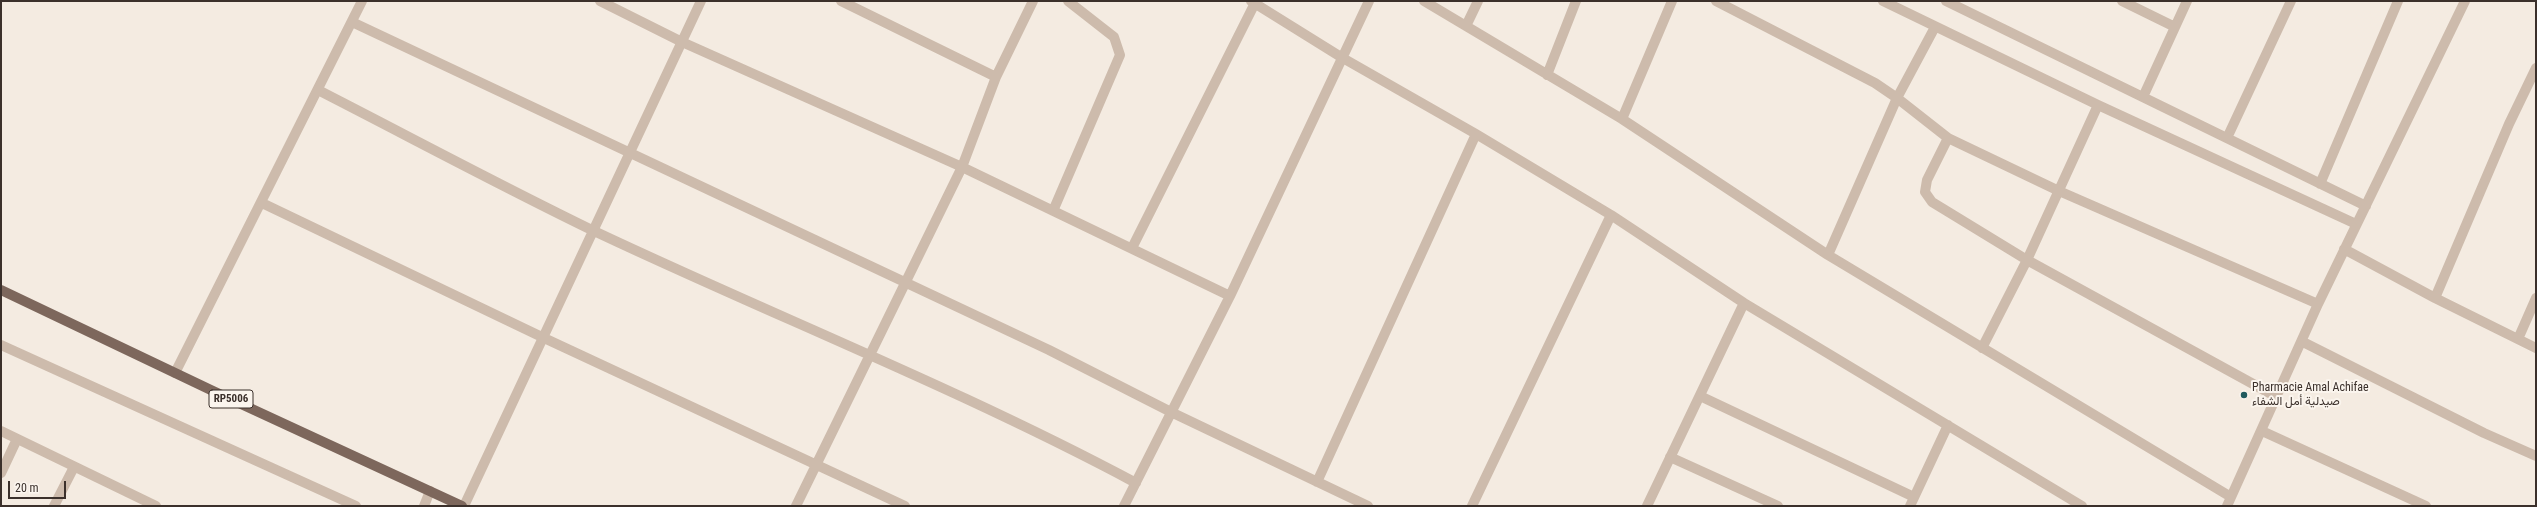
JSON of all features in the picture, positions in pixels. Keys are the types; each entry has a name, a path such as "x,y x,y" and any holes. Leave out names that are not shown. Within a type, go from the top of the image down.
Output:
{"main road":[{"name":"RP5006","path":"1,290 175,373 463,506"}],"street":[{"path":"175,373 262,203 362,1"},
{"path":"600,1 682,42 962,167 1230,296"},
{"path":"463,506 544,338 701,1"},
{"path":"841,1 996,77"},
{"path":"796,506 962,167 996,77 1033,1"},
{"path":"1053,211 1120,55 1114,37 1068,1"},
{"path":"1124,506 1173,413 1230,296 1341,57 1369,1"},
{"path":"1424,1 1622,119 1828,255 1982,348 2229,501 2262,431 2275,396 2302,342 2318,304 2465,1"},
{"path":"1466,26 1478,1"},
{"path":"1547,75 1576,1"},
{"path":"1622,119 1672,1"},
{"path":"1716,1 1875,83 1898,98 1948,138 2059,191 2318,304"},
{"path":"1882,1 2098,105 2356,224"},
{"path":"1946,1 2366,206"},
{"path":"2122,1 2175,27"},
{"path":"2143,97 2188,1"},
{"path":"2226,138 2291,1"},
{"path":"2320,184 2398,1"},
{"path":"1132,248 1253,2 1341,57 1476,134 1611,215 1744,303 2082,506"},
{"path":"352,22 629,154 907,282 1049,350 1173,413 1368,506"},
{"path":"1828,255 1898,98 1935,27"},
{"path":"2435,298 2509,124 2536,68"},
{"path":"318,90 594,230 870,354 1057,441 1136,483"},
{"path":"1982,348 2027,260 2098,105"},
{"path":"1317,482 1476,134"},
{"path":"1948,138 1927,180 1925,192 1932,202 2027,260 2275,396"},
{"path":"262,203 544,338 905,506"},
{"path":"1472,506 1611,215"},
{"path":"2344,250 2435,298 2536,348"},
{"path":"2518,339 2536,298"},
{"path":"1647,506 1744,303"},
{"path":"2302,342 2484,433 2536,456"},
{"path":"1,345 356,506"},
{"path":"1700,396 1912,502 1948,425"},
{"path":"2262,431 2426,506"},
{"path":"1,432 156,506"},
{"path":"1,473 17,439"},
{"path":"1670,457 1778,506"},
{"path":"54,506 74,467"},
{"path":"424,506 430,491"}],"place":[{"name":"Pharmacie Amal Achifae صيدلية أمل الشفاء","path":"2244,395"}]}
